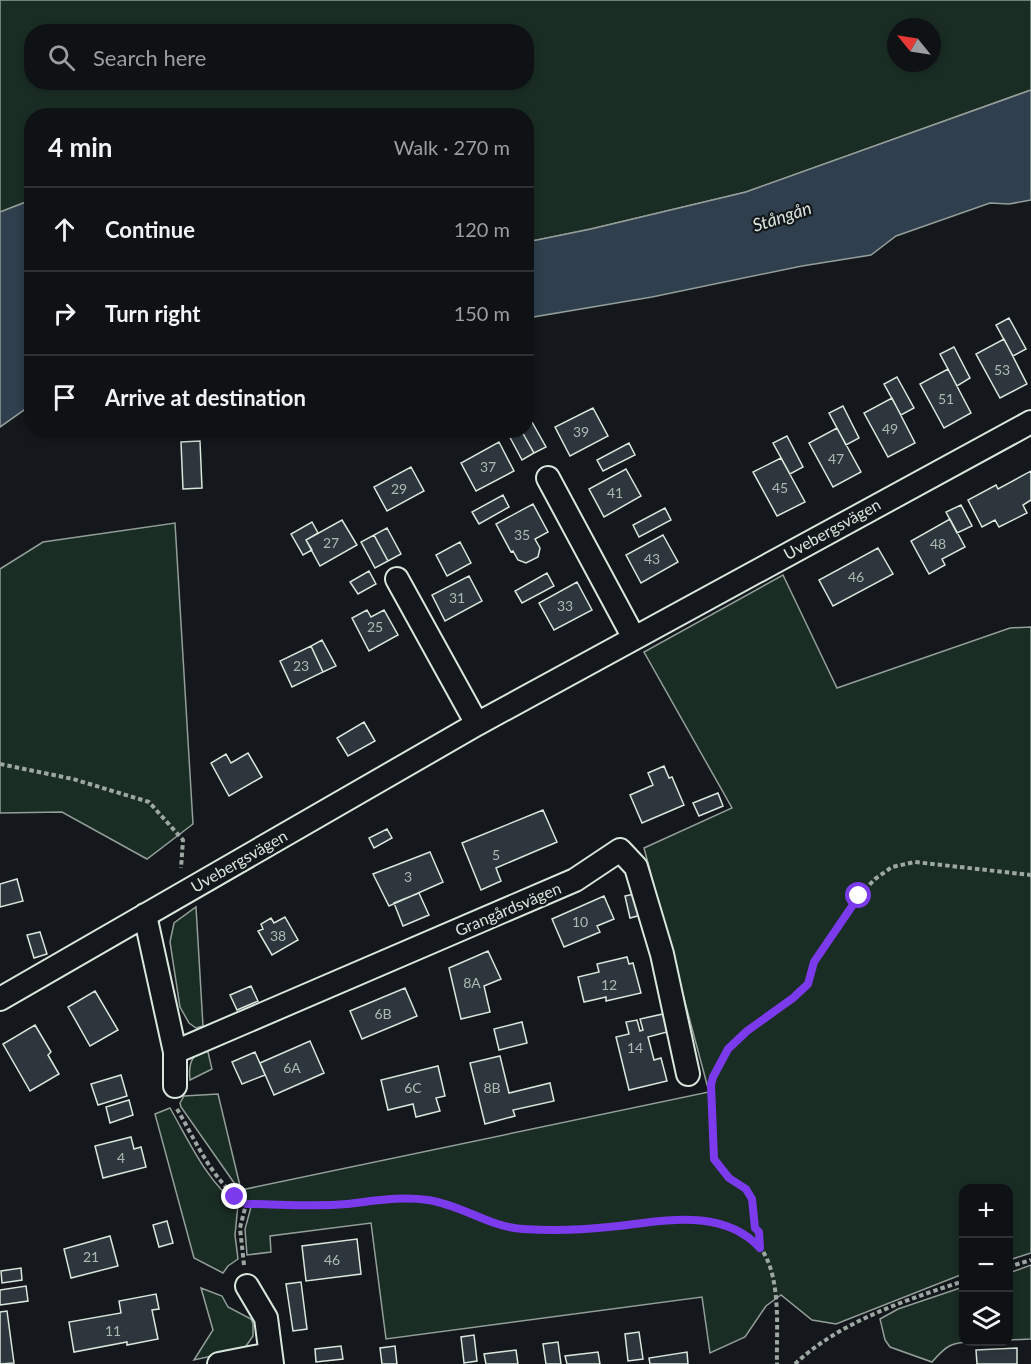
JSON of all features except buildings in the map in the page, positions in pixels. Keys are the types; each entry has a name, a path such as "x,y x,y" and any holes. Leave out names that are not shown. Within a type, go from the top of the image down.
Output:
{"street":[{"name":"Uvebergsvägen","path":"0,999 477,724 1031,422"},
{"path":"549,478 634,638"},
{"path":"397,579 477,724"},
{"name":"Grangårdsvägen","path":"175,1052 575,880 620,850 636,867 662,954 688,1074"},
{"path":"145,915 175,1052 175,1086"},
{"path":"219,1364 271,1359 266,1318 247,1286"}],"path":[{"path":"0,764 73,779 149,802 183,840 178,896"},
{"path":"760,1248 752,1199 746,1189 729,1178 714,1159 711,1085 728,1049 747,1031 793,998 808,984 814,962 859,896 875,879 892,867 915,862 1031,875"},
{"path":"175,1086 177,1108 213,1171 235,1197 246,1204 344,1204 400,1198 448,1204 501,1226 521,1229 565,1231 649,1221 702,1220 736,1229 750,1236 767,1257 776,1293 777,1364"},
{"path":"246,1204 240,1228 247,1286"},
{"path":"1013,1265 1031,1260"},
{"path":"795,1364 830,1339 868,1317 910,1298 959,1282"}],"green space":[{"path":"0,0 1031,0 1031,90 746,192 534,241 534,108 24,108 24,203 0,212"},
{"path":"175,523 193,824 147,859 62,812 0,813 0,569 43,542"},
{"path":"783,575 837,688 1010,628 1031,627 1031,1253 1013,1259 1013,1184 959,1184 959,1276 836,1324 812,1320 781,1295 766,1306 745,1337 710,1353 702,1297 386,1339 371,1223 270,1236 271,1252 247,1255 245,1229 251,1207 180,1103 184,1096 218,1094 241,1190 709,1092 644,848 732,808 644,652"},
{"path":"196,907 203,1026 196,1028 189,1023 180,1007 170,942 174,923"},
{"path":"207,1048 212,1069 190,1080 192,1060"},
{"path":"170,1108 208,1173 227,1196 238,1205 235,1235 238,1259 223,1273 194,1258 155,1114"},
{"path":"1031,1265 1031,1339 1013,1340 1013,1272"},
{"path":"201,1288 222,1296 228,1307 251,1319 253,1336 244,1349 194,1360 213,1330"},
{"path":"959,1288 959,1343 949,1346 932,1362 890,1347 885,1340 880,1319 898,1309"}],"water":[{"name":"Stångån","path":"1031,90 1031,200 1009,204 990,203 896,236 871,255 534,317 534,241 746,192"},
{"path":"24,203 24,410 0,427 0,212"}],"route":[{"path":"235,1197 246,1204 344,1204 400,1198 428,1200 448,1204 501,1226 521,1229 565,1231 649,1221 702,1220 736,1229 750,1236 760,1248 752,1199 746,1189 729,1178 714,1159 711,1085 713,1077 728,1049 747,1031 793,998 808,984 814,962 859,896"}]}
